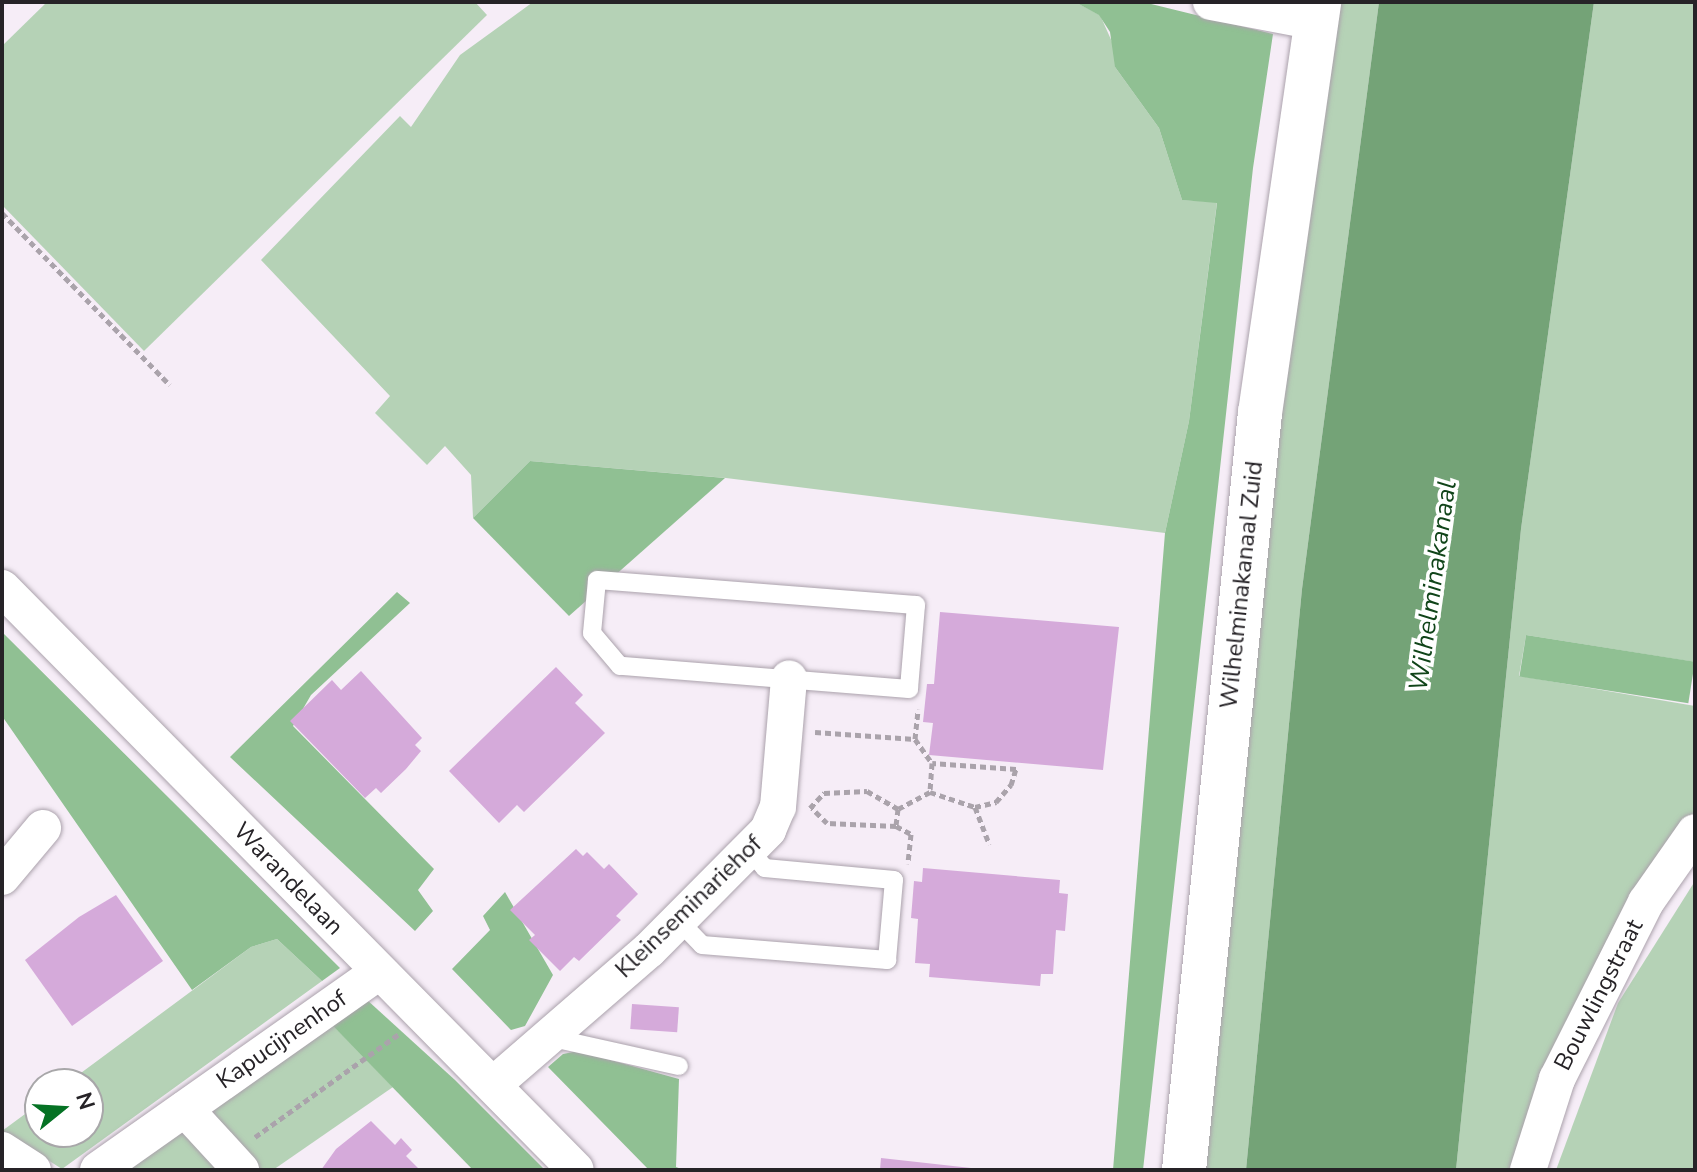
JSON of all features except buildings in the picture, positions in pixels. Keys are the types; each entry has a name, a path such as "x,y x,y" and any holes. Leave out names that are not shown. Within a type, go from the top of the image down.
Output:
{"street":[{"path":"1211,2 1317,12"},
{"name":"Wilhelminakanaal Zuid","path":"1184,1170 1260,413 1317,12"},
{"name":"Warandelaan","path":"2,588 576,1170"},
{"name":"Kleinseminariehof","path":"493,1085 679,921 768,830 795,807 785,729 789,678"},
{"path":"2,877 43,828"},
{"name":"Bouwlingstraat","path":"1528,1170 1557,1079 1646,902 1695,832"},
{"name":"Kapucijnenhof","path":"98,1170 379,972"},
{"path":"185,1109 234,1163"},
{"path":"2,1150 33,1170"}],"lane":[{"path":"597,580 916,605 909,689 789,678 620,666 592,633 597,580"},
{"path":"679,921 702,945 887,960 894,880 765,868 749,850"},
{"path":"548,1037 679,1066"}],"path":[{"path":"2,213 170,385"},
{"path":"785,729 915,739 932,763 930,792"},
{"path":"898,809 930,792 975,807 996,802 1011,785 1016,769 932,763"},
{"path":"795,807 824,793 845,789 867,791 898,809"},
{"path":"795,807 827,823 896,826 911,834 908,870 894,880"},
{"path":"975,807 989,844"},
{"path":"896,826 898,809"},
{"path":"234,1163 423,1016"}],"shaded area":[{"path":"47,2 475,2 487,15 144,351 2,205 2,46"},
{"path":"533,2 1075,2 1100,15 1117,53 1115,67 1159,128 1182,200 1217,202 1189,421 1165,533 726,478 530,461 473,518 471,475 445,446 427,465 375,413 390,396 261,260 400,116 411,127 460,55"},
{"path":"1075,2 1143,2 1273,34 1253,168 1143,1170 1113,1170 1165,533 1189,421 1217,203 1182,200 1159,128 1115,67 1110,32 1099,15"},
{"path":"1336,2 1379,2 1302,589 1246,1170 1198,1170 1233,787"},
{"path":"1594,2 1695,2 1695,662 1526,635 1519,676 1695,706 1695,811 1641,893 1518,1170 1456,1170 1521,529"},
{"path":"530,461 725,478 569,616 473,518"},
{"path":"397,592 410,603 311,695 293,726 434,869 418,890 433,911 415,931 230,757"},
{"path":"2,632 340,968 322,981 277,939 251,947 192,990 2,716"},
{"path":"1526,635 1695,662 1688,703 1519,676"},
{"path":"1695,881 1695,1170 1556,1170 1618,1003"},
{"path":"505,892 553,975 525,1026 511,1030 452,969 490,930 483,916"},
{"path":"277,939 322,981 104,1139 104,1068 88,1068 251,947"},
{"path":"366,999 455,1080 545,1170 473,1170 330,1023"},
{"path":"330,1023 393,1087 273,1170 257,1170 208,1110"},
{"path":"578,1051 679,1079 676,1167 684,1170 649,1170 548,1067 563,1054"},
{"path":"24,1115 24,1145 2,1131"},
{"path":"184,1127 231,1170 121,1170"},
{"path":"29,1148 91,1148 62,1169"}],"water":[{"name":"Wilhelminakanaal","path":"1379,2 1594,2 1521,529 1456,1170 1246,1170 1302,589"}]}
